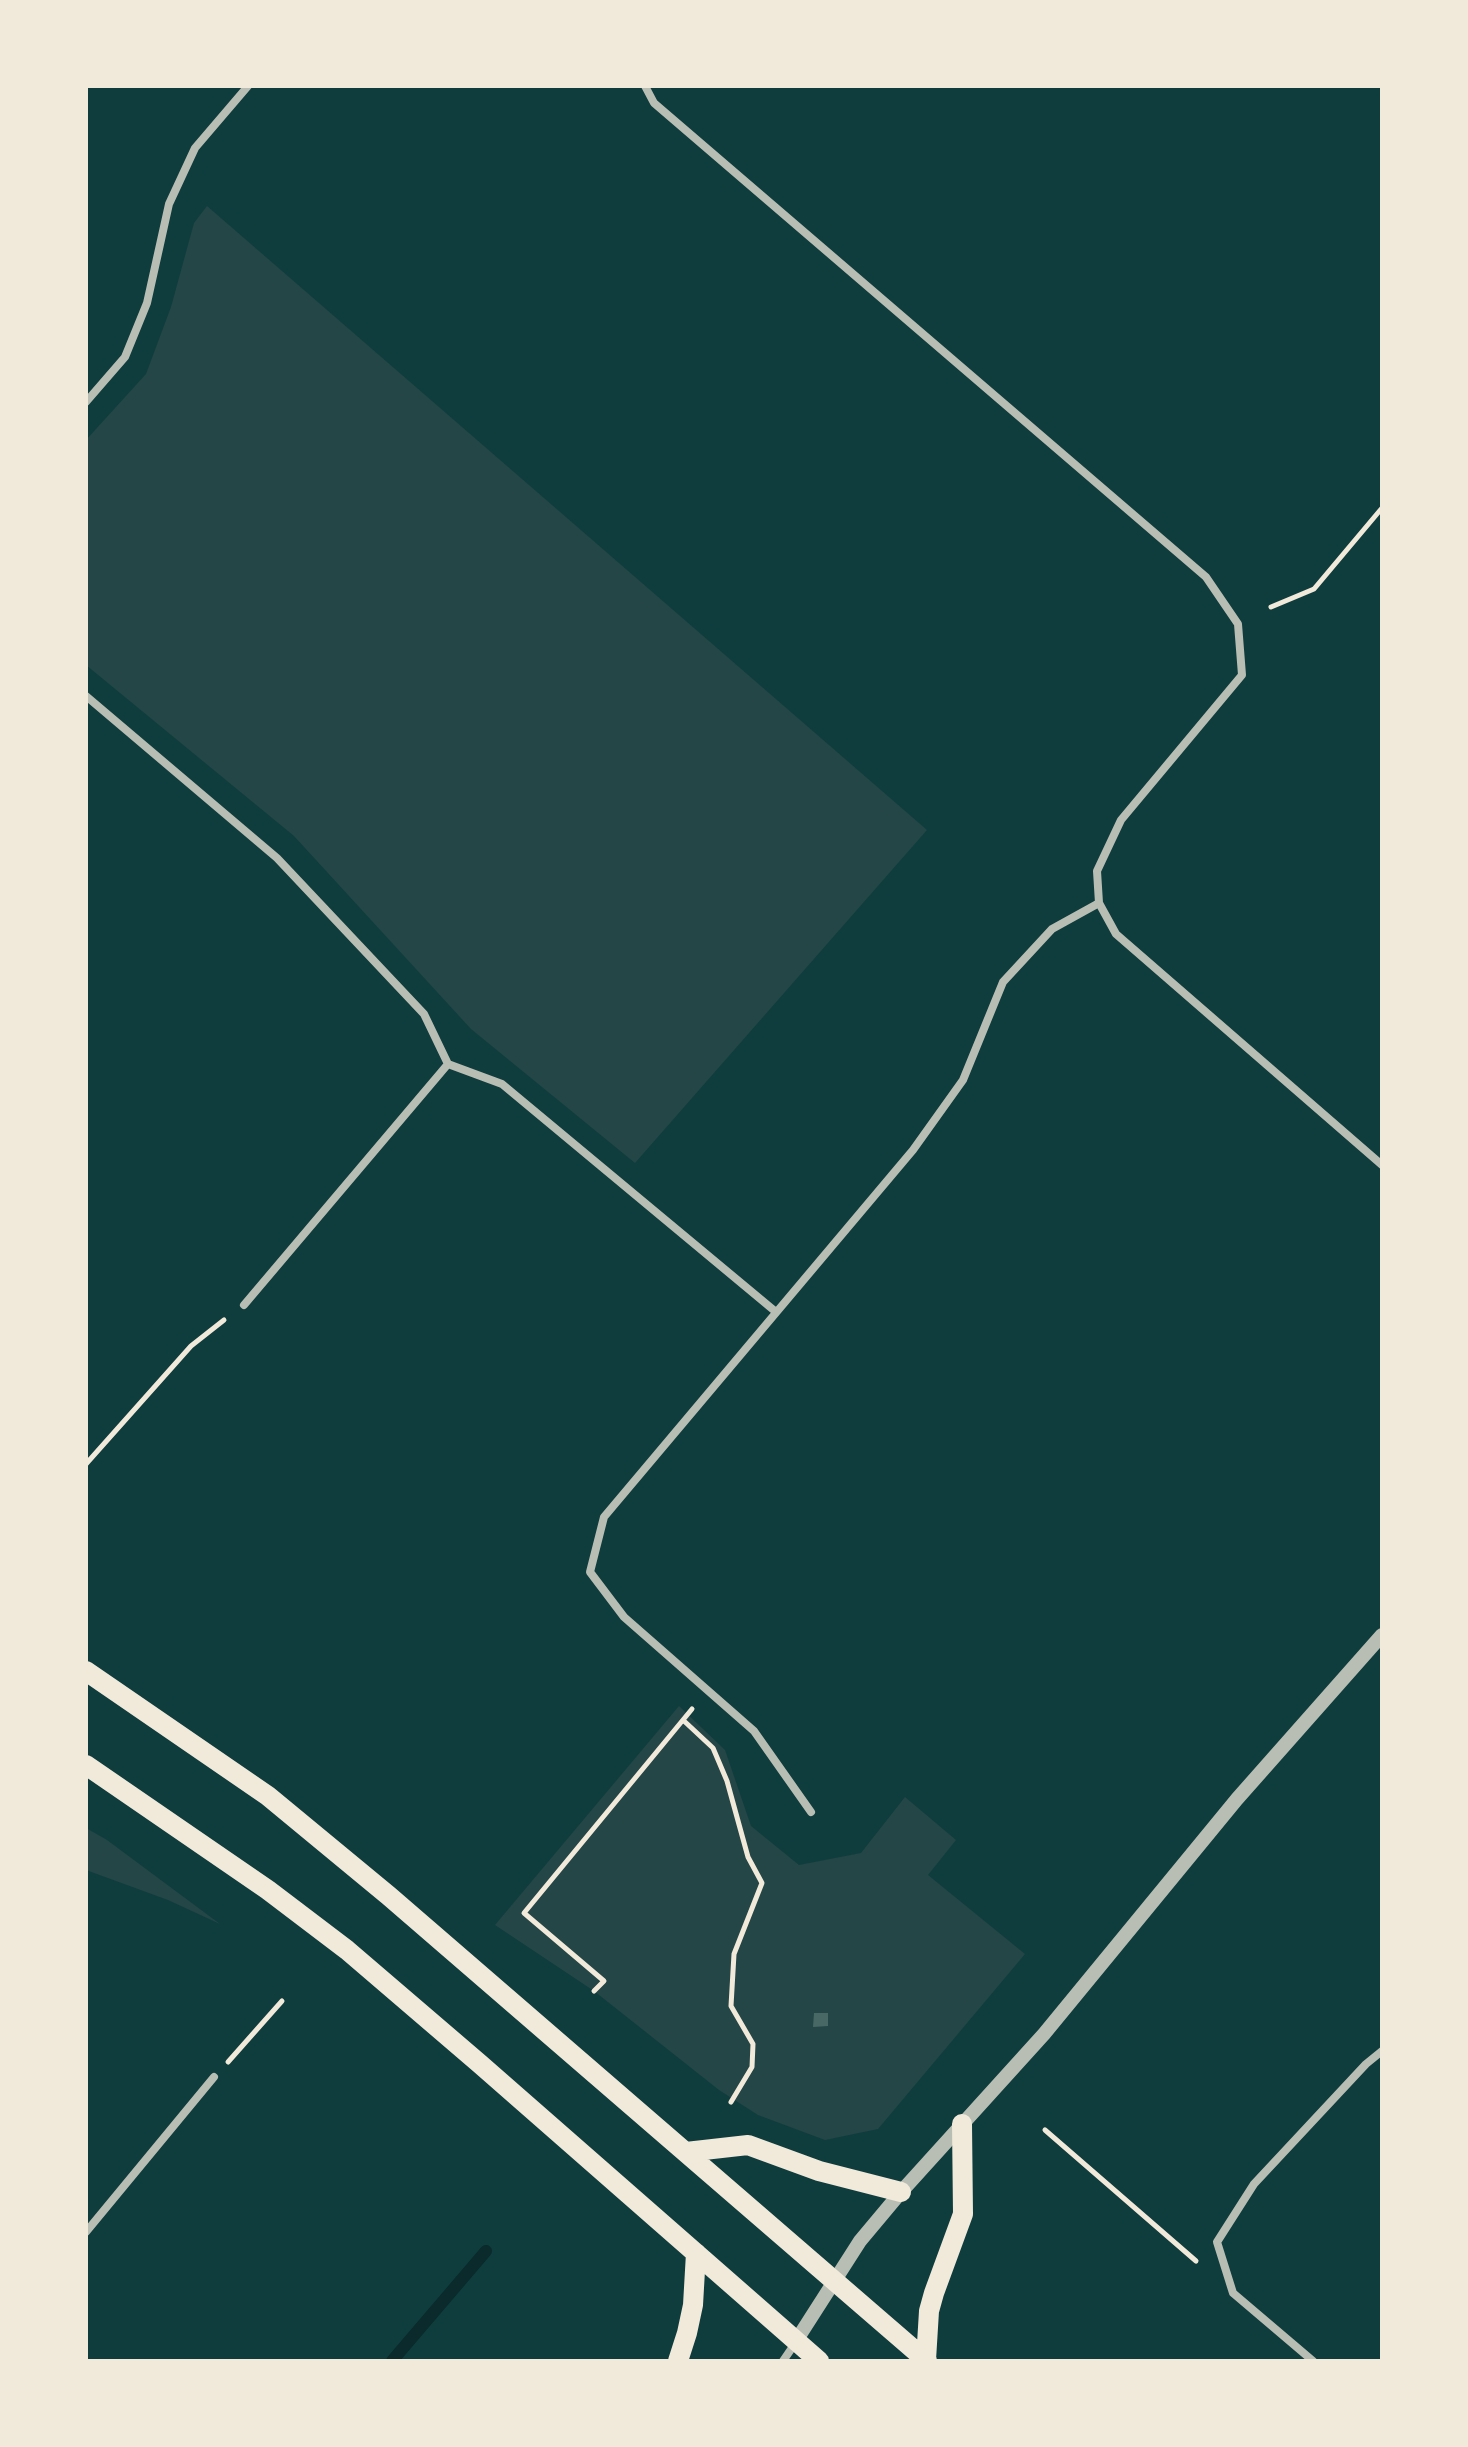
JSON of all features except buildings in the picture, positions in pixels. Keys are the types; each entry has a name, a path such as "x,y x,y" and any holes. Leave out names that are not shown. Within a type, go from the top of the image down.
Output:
{"main road":[{"path":"86,1671 268,1796 401,1906 927,2360"},
{"path":"86,1765 268,1890 347,1950 819,2361"},
{"path":"927,2360 929,2311 963,2214 962,2124"},
{"path":"686,2152 748,2145 819,2171 901,2192"},
{"path":"678,2361 693,2305 696,2253"}],"street":[{"path":"86,402 125,357 147,303 169,204 195,148 248,86"},
{"path":"645,86 654,103 1206,577 1238,624 1242,675 1121,820 1097,871 1099,903 1116,934 1382,1165"},
{"path":"86,696 277,858 424,1014 448,1064 502,1084 776,1312"},
{"path":"811,1812 754,1731 624,1617 590,1572 604,1517 913,1150 963,1080 1003,982 1052,929 1099,903"},
{"path":"244,1305 448,1064"},
{"path":"783,2361 860,2241 1044,2034 1237,1799 1382,1635"},
{"path":"1313,2361 1233,2293 1217,2242 1254,2184 1366,2064 1382,2051"},
{"path":"86,2232 214,2077"}],"path":[{"path":"1271,607 1314,589 1382,508"},
{"path":"86,1464 191,1346 244,1305"},
{"path":"594,1991 604,1981 524,1913 708,1690"},
{"path":"683,1720 713,1748 727,1781 748,1857 762,1883 734,1954 731,2006 753,2044 752,2067 731,2102"},
{"path":"214,2077 282,2001"},
{"path":"1045,2130 1233,2293"}],"shaded area":[{"path":"207,206 927,830 635,1163 471,1029 294,836 86,665 86,440 146,374 171,307 194,223"},
{"path":"679,1706 725,1750 751,1826 799,1865 861,1853 905,1797 956,1840 928,1875 1025,1954 878,2129 825,2140 758,2115 719,2090 594,1991 495,1925"},
{"path":"86,1828 107,1840 220,1924 168,1900 86,1870"}],"waterway":[{"path":"392,2361 486,2251"}]}
